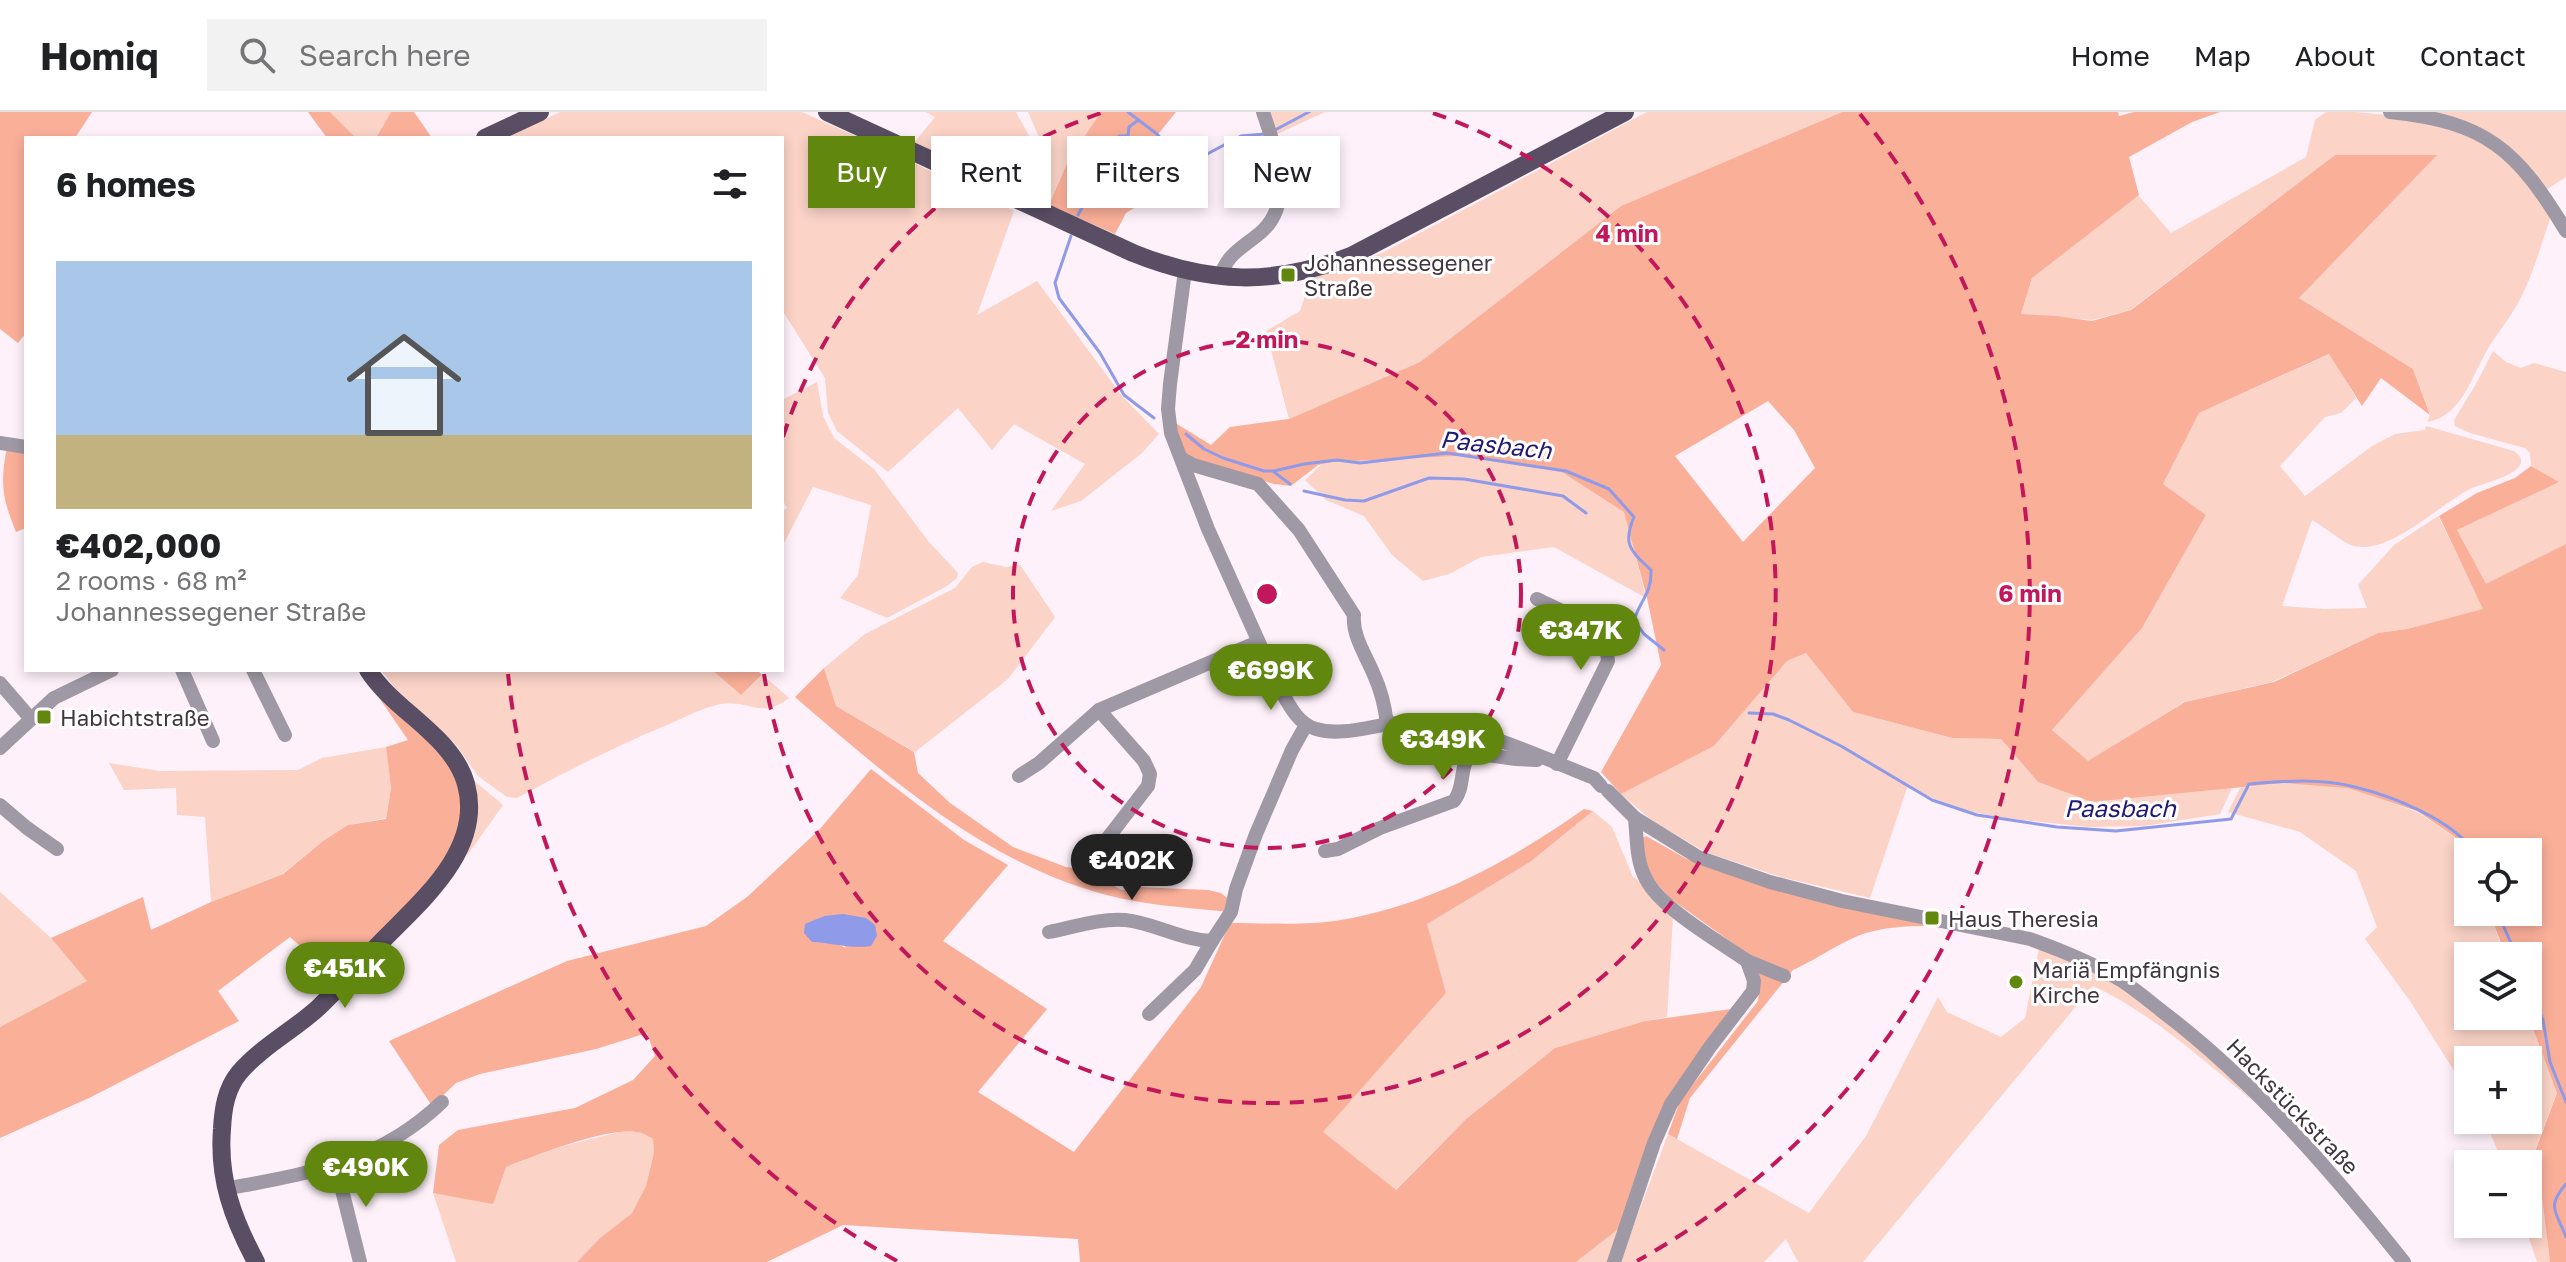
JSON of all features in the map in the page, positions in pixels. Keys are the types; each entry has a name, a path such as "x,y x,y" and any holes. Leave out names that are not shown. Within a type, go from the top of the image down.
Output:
{"main road":[{"path":"489,136 540,112"},
{"path":"827,112 1121,247 1185,271 1220,277 1265,278 1288,275 1351,256 1625,112"},
{"path":"256,1262 234,1218 221,1167 223,1114 229,1090 245,1066 318,1008 405,918 444,873 459,849 466,828 469,797 458,766 445,748 387,694 370,672"}],"street":[{"path":"1220,277 1224,263 1232,253 1257,236 1272,219 1278,206 1281,173 1263,112"},
{"path":"2390,112 2458,126 2496,143 2526,171 2566,231"},
{"path":"1149,1014 1195,970 1231,912 1244,863 1260,823 1306,725 1292,710 1258,642 1208,529 1171,433 1168,398 1185,271"},
{"path":"0,443 24,447"},
{"path":"1182,459 1258,484 1299,530 1354,615 1353,628 1376,678 1387,724"},
{"path":"1325,851 1338,849 1380,828 1454,801 1461,793 1463,765 1472,753 1551,762 1608,661 1607,648 1601,636 1537,599"},
{"path":"1019,776 1039,763 1099,710 1258,642"},
{"path":"0,748 54,698 108,672"},
{"path":"183,672 213,741"},
{"path":"254,672 285,735"},
{"path":"0,683 31,719"},
{"path":"1096,857 1148,786 1150,774 1144,761 1099,710"},
{"name":"Hackstückstraße","path":"1306,725 1333,732 1415,721 1461,729 1594,778 1635,818 1698,857 1770,882 1842,901 2030,939 2060,950 2121,980 2230,1067 2368,1216 2404,1262"},
{"path":"0,805 57,849"},
{"path":"1635,818 1645,879 1654,892 1666,904 1747,961 1784,976"},
{"path":"1049,932 1098,921 1127,920 1180,937 1212,941"},
{"path":"1614,1262 1654,1143 1671,1104 1753,991 1754,981 1747,961"},
{"path":"225,1189 336,1166 373,1151 427,1117 442,1102"},
{"path":"336,1166 360,1262"}],"shaded area":[{"path":"0,112 92,112 76,136 24,136 24,336 18,343 0,329"},
{"path":"308,112 330,112 354,136 326,136"},
{"path":"330,112 391,112 377,136 354,136"},
{"path":"391,112 414,112 431,136 377,136"},
{"path":"560,112 802,112 856,136 808,136 808,208 915,208 915,164 931,171 931,208 1008,208 1014,211 977,315 1037,281 1122,396 1159,434 1142,453 1081,501 1051,511 1085,464 1014,424 992,450 958,408 888,472 837,431 828,413 825,378 784,313 784,136 510,136"},
{"path":"926,112 1016,112 1029,136 931,136 931,152 915,145 915,142 935,117"},
{"path":"1028,112 1101,112 1085,136 1067,136 1067,163 1051,200 1051,136 1038,136"},
{"path":"1101,112 1176,112 1157,136 1085,136"},
{"path":"1267,112 1325,112 1275,135 1276,128"},
{"path":"1647,112 1842,112 1621,206 1420,362 1289,419 1266,331 1300,311 1311,278 1382,253"},
{"path":"1842,112 2118,112 2119,116 2134,112 2220,112 2192,122 2129,157 2139,195 2032,278 2021,314 2092,321 2131,310 2335,155 2437,155 2299,298 2413,369 2430,415 2381,378 2362,406 2329,354 2199,413 2163,484 2206,515 2142,628 2052,730 2088,761 2185,702 2274,682 2378,633 2407,629 2483,609 2439,516 2477,493 2515,478 2531,466 2559,482 2457,530 2486,584 2566,544 2566,1262 2550,1262 2542,1197 2542,1150 2536,1149 2557,1093 2534,1030 2542,1030 2542,942 2501,942 2494,926 2542,926 2542,838 2457,838 2417,811 2348,788 2284,783 2092,802 2038,782 2001,739 1952,738 1853,712 1806,653 1787,661 1714,746 1621,794 1601,772 1661,665 1624,512 1562,472 1459,456 1333,462 1318,465 1291,486 1274,484 1187,457 1174,437 1177,424 1211,445 1230,427 1289,419 1420,362 1621,206","holes":["1768,401 1794,430 1815,468 1743,542 1675,456"]},
{"path":"2326,112 2415,118 2449,126 2500,149 2551,216 2521,297 2488,348 2463,396 2440,418 2428,422 2430,414 2413,369 2299,298 2436,155 2335,155 2130,310 2092,320 2021,314 2032,278 2138,195 2171,233 2306,157 2315,120"},
{"path":"2416,112 2566,112 2566,177 2546,190 2507,147"},
{"path":"1067,163 1067,208 1134,208 1126,213 1115,234 1051,206"},
{"path":"2493,351 2506,362 2521,368 2534,363 2566,372 2566,544 2486,585 2457,530 2558,482 2531,466 2530,453 2525,448 2455,426 2454,420"},
{"path":"2330,354 2356,398 2341,413 2325,417 2280,466 2305,496 2372,446 2395,434 2425,430 2426,426 2514,451 2520,458 2520,465 2507,475 2470,489 2398,536 2368,547 2344,542 2312,520 2282,606 2367,608 2358,585 2394,545 2438,516 2484,609 2407,629 2378,633 2272,682 2184,702 2088,762 2052,730 2142,628 2206,515 2163,484 2199,413"},
{"path":"817,382 823,416 834,438 874,469 929,542 958,573 957,578 887,618 840,598 858,575 871,505 813,487 784,543 784,510 787,508 784,503 784,399"},
{"path":"7,447 24,450 24,529 16,532 4,491"},
{"path":"1459,456 1563,472 1625,512 1646,598 1554,547 1481,557 1449,574 1423,581 1392,555 1364,516 1326,500 1305,480 1322,464 1333,462"},
{"path":"983,562 1006,567 1020,565 1055,617 1008,679 915,752 836,706 824,668 865,634 955,588 972,567"},
{"path":"1806,653 1853,712 1952,738 2001,739 2038,782 2092,802 2232,788 2220,814 2144,826 2088,827 1966,811 1907,788 1870,898 1781,877 1705,852 1650,819 1621,794 1714,746 1787,661"},
{"path":"824,668 836,706 914,752 918,773 950,803 1013,847 1066,867 1103,872 1114,886 1122,890 1138,887 1221,893 1231,901 1229,912 1119,898 1073,885 986,844 906,789 795,697"},
{"path":"383,672 714,672 741,695 763,675 789,698 769,708 725,703 702,710 610,750 517,798 507,797 478,776 457,746 395,688"},
{"path":"714,672 759,672 762,675 741,695"},
{"path":"371,686 441,754 457,781 461,803 459,824 452,844 427,883 337,979 290,937 218,991 239,1021 91,1097 0,1138 0,1027 87,981 51,938 143,897 151,930 283,874 348,825 386,819 391,788 386,747 408,740"},
{"path":"386,747 391,788 386,818 348,825 282,874 211,902 205,817 177,815 176,788 124,790 109,763 160,771 298,770 322,758"},
{"path":"871,769 964,840 1008,865 943,941 1047,1009 978,1092 1074,1152 1201,987 1230,923 1328,922 1406,904 1498,863 1584,809 1593,811 1530,862 1427,924 1446,993 1323,1132 1396,1190 1466,1119 1555,1048 1645,1021 1738,1008 1671,1096 1621,1227 1576,1262 1080,1262 1078,1239 843,1225 767,1262 577,1262 600,1238 632,1213 646,1186 654,1152 653,1139 636,1132 589,1138 506,1167 493,1204 433,1193 439,1145 458,1130 575,1108 633,1080 655,1056 647,1033 596,1049 480,1074 456,1083 432,1106 389,1041 567,961 706,926 747,897 820,829","holes":["824,916 846,948 835,943 812,942 805,925"]},
{"path":"472,779 503,805 466,857 477,822"},
{"path":"2285,783 2348,787 2417,812 2456,838 2454,838 2454,926 2494,926 2500,942 2454,942 2454,1030 2534,1030 2540,1046 2454,1046 2454,1071 2412,1004 2365,939 2377,927 2356,871 2300,832 2228,812 2240,788"},
{"path":"1593,811 1612,827 1633,877 1673,917 1667,1017 1555,1048 1466,1119 1395,1190 1322,1132 1446,993 1426,924 1530,862"},
{"path":"1646,836 1687,859 1944,926 1872,931 1793,970 1690,1098 1677,1139 1668,1134 1680,1101 1758,1001 1760,981 1752,957 1671,899 1649,875 1642,838"},
{"path":"0,892 51,938 87,981 0,1027"},
{"path":"2039,948 2099,973 2128,991 2182,1034 2254,1102 2157,1024 2093,986 1863,1262 1798,1262 1786,1239 1764,1262 1620,1262 1668,1134 1809,1213 1866,1136 1938,997 1947,1012 2001,1037 2025,1018"},
{"path":"2542,1052 2557,1092 2542,1132"},
{"path":"619,1132 639,1132 653,1139 654,1152 646,1186 632,1213 600,1238 577,1262 456,1262 433,1193 493,1203 505,1167 560,1147"},
{"path":"2491,1134 2541,1134 2536,1150 2497,1150"},
{"path":"2542,1197 2550,1262 2537,1262 2529,1238 2542,1238"},
{"path":"1621,1227 1611,1262 1576,1262"}],"water":[{"path":"843,914 866,918 875,925 877,936 871,946 812,942 804,933 805,924 824,916"}],"waterway":[{"path":"1128,112 1157,134 1174,153 1194,161 1241,136 1265,134"},
{"path":"1275,130 1309,112"},
{"name":"Paasbach","path":"1078,215 1108,159 1119,149 1119,136 1128,136 1129,127 1137,121"},
{"name":"Paasbach","path":"1071,236 1055,283 1059,298 1100,353 1124,395 1154,418"},
{"name":"Paasbach","path":"1186,434 1204,449 1264,471 1337,460 1360,463 1447,453 1566,471 1609,489 1634,517 1629,534 1630,547 1651,570 1648,590 1634,620 1644,634 1664,650"},
{"path":"1274,472 1290,484"},
{"path":"1304,491 1364,501 1429,478 1464,479 1563,496 1586,513"},
{"name":"Paasbach","path":"1749,713 1773,714 1789,720 1841,746 1932,800 1977,815 2057,827 2116,831 2231,819 2249,784 2315,781 2342,784 2386,796 2437,820 2462,838"},
{"name":"Paasbach","path":"2503,926 2511,942"},
{"name":"Paasbach","path":"2542,1018 2550,1062 2566,1102"},
{"name":"Paasbach","path":"2566,1184 2555,1204 2556,1215 2566,1237"}],"place":[{"name":"Johannessegener Straße","path":"1288,275"},
{"name":"Habichtstraße","path":"44,717"},
{"name":"Haus Theresia","path":"1932,918"},
{"name":"Mariä Empfängnis Kirche","path":"2016,982"}]}
